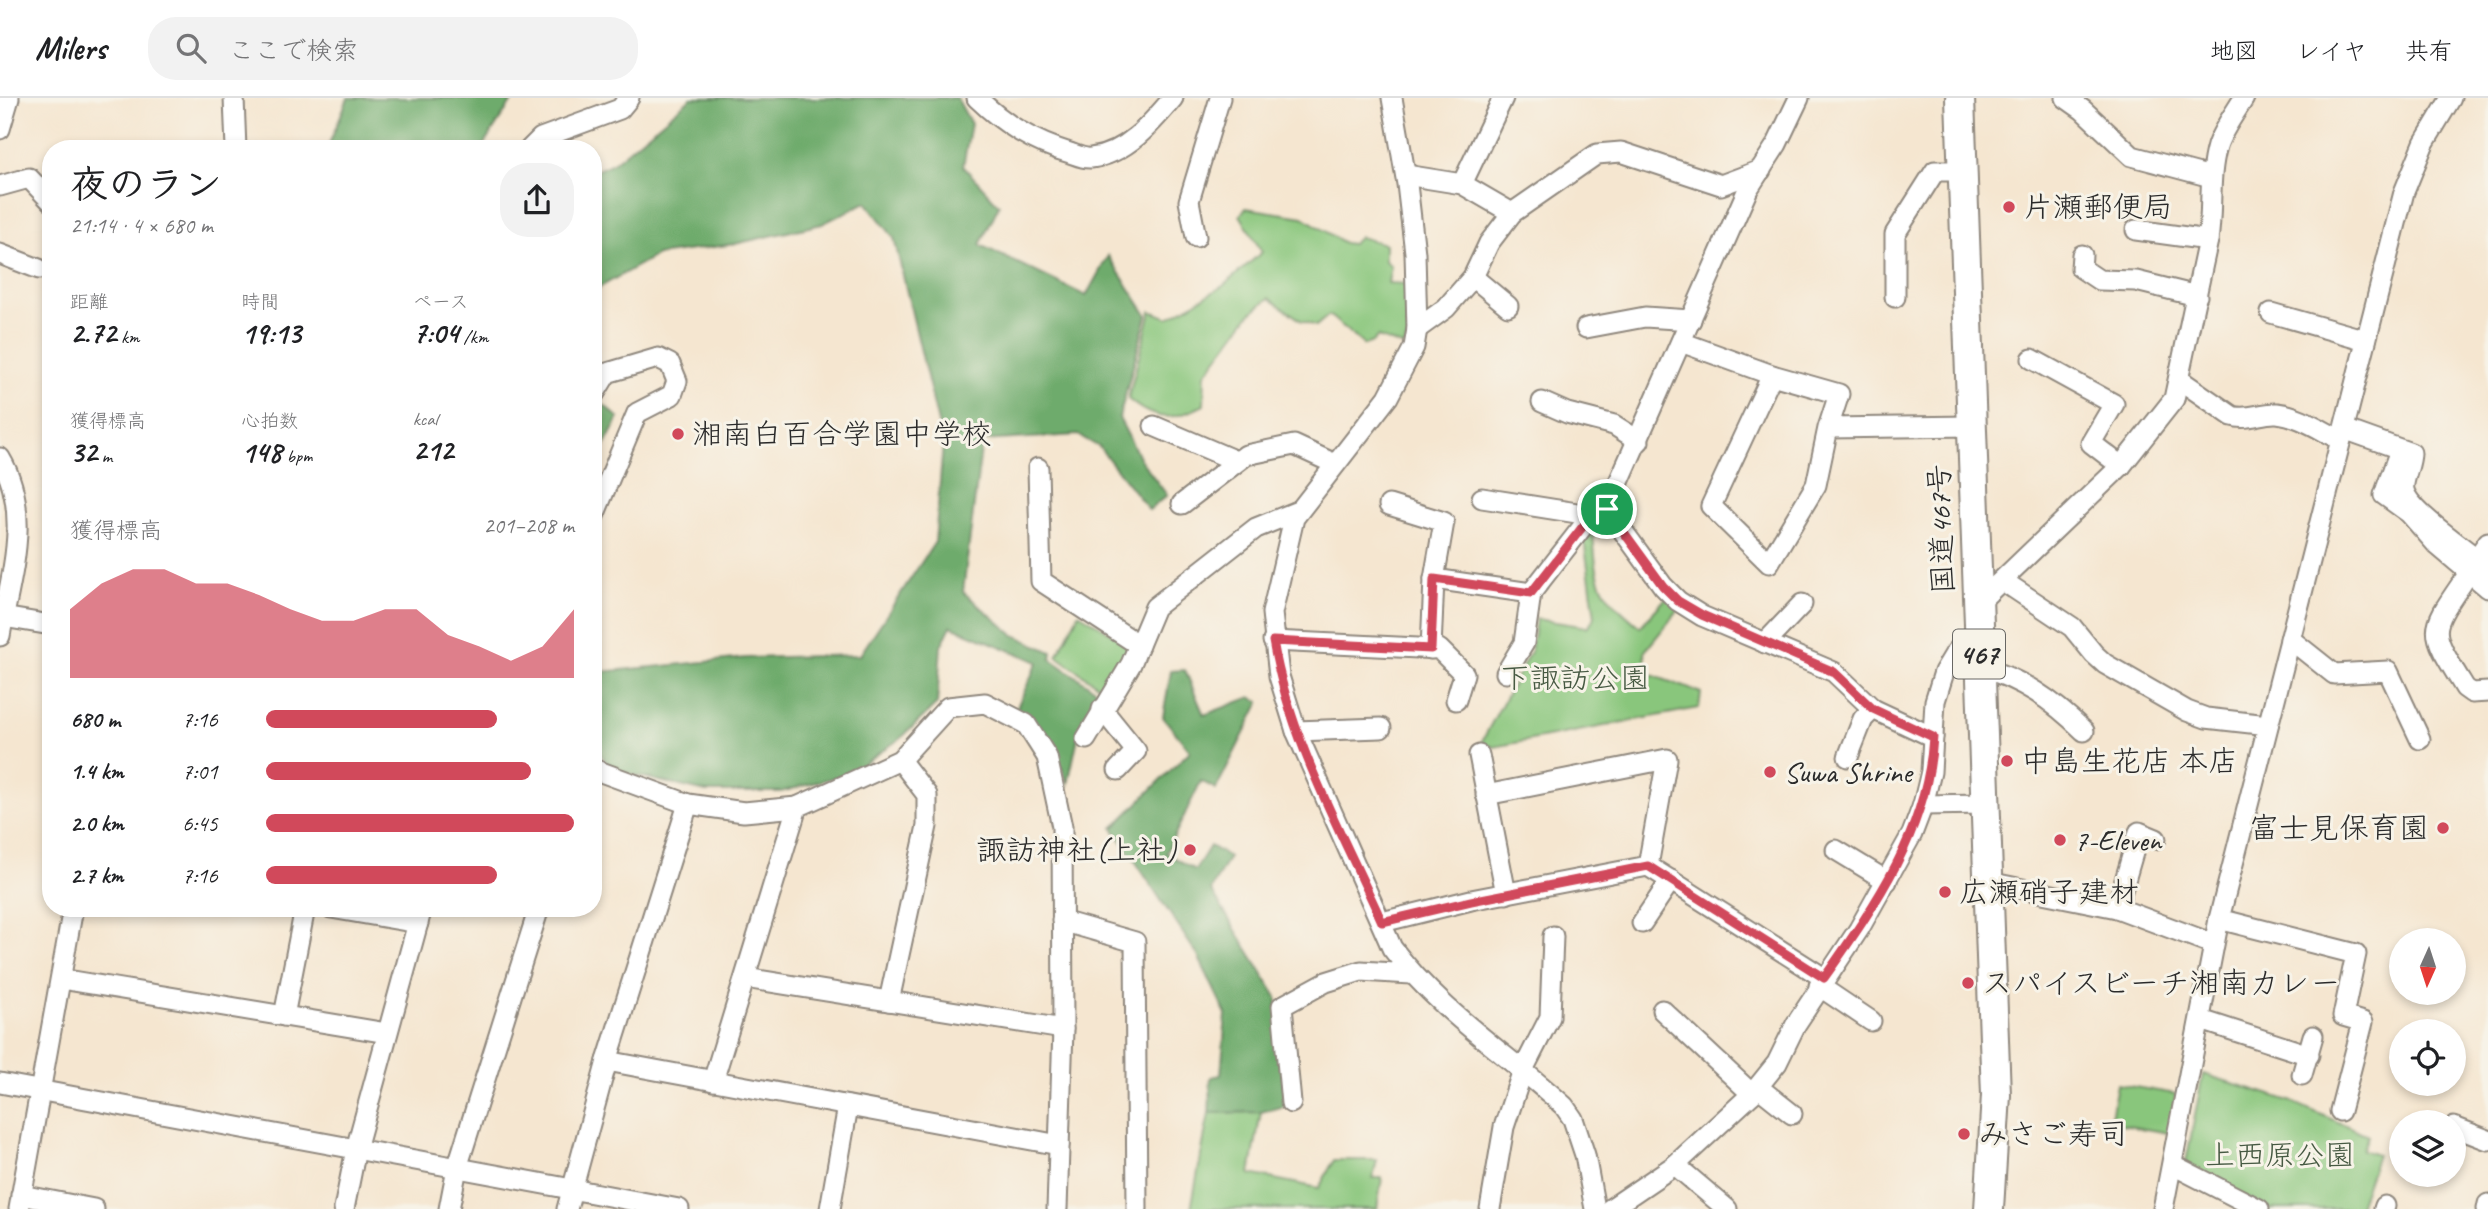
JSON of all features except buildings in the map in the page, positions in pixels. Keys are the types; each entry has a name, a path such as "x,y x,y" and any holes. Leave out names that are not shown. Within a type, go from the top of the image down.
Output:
{"highway":[{"name":"国道467号","path":"1960,98 1996,1096 1989,1209"}],"street":[{"path":"0,129 9,98"},
{"path":"234,98 236,140"},
{"path":"539,140 620,108 629,98"},
{"path":"977,98 999,119 1038,143 1089,159 1119,149 1142,132 1173,98"},
{"path":"1196,237 1189,201 1220,98"},
{"path":"1392,98 1406,175 1415,253 1417,329 1414,347 1388,397 1298,511 1281,566 1272,612 1273,641 1279,677 1296,731 1392,948 1411,974 1445,1006 1564,1106 1573,1119 1584,1154 1595,1209"},
{"path":"1462,184 1503,98"},
{"path":"1506,673 1524,643 1531,593 1584,525 1601,513 1639,441 1748,189 1777,144 1799,98"},
{"path":"2066,98 2132,156 2211,177"},
{"path":"1610,1209 1675,1166 1755,1091 1777,1063 1821,982 1859,929 1887,881 1923,805 1931,772 1935,701 1944,672 2003,581 2120,466 2174,399 2208,240 2212,216 2211,177 2217,144 2244,98"},
{"path":"2163,1209 2201,1020 2218,919 2366,340 2413,167 2451,98"},
{"path":"1417,329 1446,307 1474,277 1489,243 1512,213 1597,155 1621,152 1721,186 1761,170"},
{"path":"1895,297 1895,234 1935,171 1963,172"},
{"path":"1406,175 1462,184 1512,213"},
{"path":"0,186 29,178 42,192"},
{"path":"2136,230 2208,240"},
{"path":"0,254 39,269"},
{"path":"2082,255 2081,268 2099,280 2136,281 2197,296"},
{"path":"1474,277 1508,306"},
{"path":"2271,313 2366,340"},
{"path":"1586,328 1645,317 1691,320"},
{"path":"1681,342 1772,375 1839,394 1828,428 1816,485 1769,563 1711,506 1772,375"},
{"path":"602,381 607,373 658,358 670,364 677,381 672,395 637,413 602,497"},
{"path":"2032,359 2114,404 2091,443 2120,466"},
{"path":"2180,380 2232,416 2241,419 2275,413 2289,415 2342,434 2400,450 2384,495 2409,513 2437,545 2483,557"},
{"path":"1542,402 1567,413 1614,425 1639,441"},
{"path":"1154,426 1236,461"},
{"path":"1828,428 1971,426"},
{"path":"1182,504 1246,455 1294,445 1335,464"},
{"path":"0,458 10,475 19,517 2,626 42,625"},
{"path":"1038,468 1041,581 1139,645"},
{"path":"1482,498 1601,513 1678,601 1702,615 1834,672 1873,709 1933,737"},
{"path":"1389,505 1444,522 1434,579 1431,649"},
{"path":"1086,739 1131,664 1155,607 1256,528 1298,511"},
{"path":"2483,557 2488,588"},
{"path":"2483,557 2438,618 2437,641 2465,688 2472,693 2488,692"},
{"path":"1434,579 1531,593"},
{"path":"2003,581 2073,626 2105,664 2187,711 2206,718 2268,726"},
{"path":"1765,643 1802,604"},
{"path":"2290,639 2334,674 2388,671 2420,739"},
{"path":"1273,641 1439,649 1464,674 1456,700"},
{"path":"1979,666 2019,680 2057,705 2084,731"},
{"path":"602,772 688,804 744,812 797,807 900,760 948,707 985,703 1026,724 1047,757 1062,827 1063,1029 1057,1209"},
{"path":"1102,709 1136,751 1118,770"},
{"path":"1848,757 1863,719 1873,709"},
{"path":"1296,731 1381,728"},
{"path":"1479,755 1506,894"},
{"path":"1486,795 1667,759 1648,866"},
{"path":"889,1001 927,826 926,795 900,760"},
{"path":"567,1209 607,1061 688,804"},
{"path":"1923,805 1985,804"},
{"path":"713,1081 797,807"},
{"path":"2117,908 2139,832 2156,839"},
{"path":"1836,850 1887,881"},
{"path":"1382,922 1648,866 1821,982 1871,1021"},
{"path":"1642,923 1671,880"},
{"path":"1988,882 2117,908 2213,944"},
{"path":"71,917 20,1202 94,1209"},
{"path":"284,1016 303,917"},
{"path":"344,1209 356,1149 420,917"},
{"path":"449,1209 457,1168 536,917"},
{"path":"2218,919 2356,954 2343,1016 2363,1022 2340,1111"},
{"path":"1062,921 1135,942 1137,1209"},
{"path":"1490,1209 1504,1127 1523,1070 1549,1017 1553,936"},
{"path":"1291,1103 1282,1006 1326,982 1361,971 1411,974"},
{"path":"745,978 1063,1029"},
{"path":"61,979 387,1034"},
{"path":"1662,1010 1755,1091 1791,1114"},
{"path":"2201,1020 2311,1045 2302,1075"},
{"path":"607,1061 1059,1145"},
{"path":"0,1083 679,1209"},
{"path":"830,1209 848,1106"},
{"path":"2466,1132 2488,1140"},
{"path":"1675,1166 1727,1209"},
{"path":"2173,1166 2259,1209"}],"green space":[{"path":"348,98 521,98 512,101 487,140 331,140"},
{"path":"691,98 957,98 971,124 963,166 999,205 980,245 1086,296 1108,256 1147,315 1119,418 1140,459 1167,495 1149,510 1099,447 1078,435 982,441 963,592 1014,635 1052,652 1051,659 1100,693 1078,737 1068,784 1055,751 1016,709 1038,662 951,626 941,646 937,704 901,738 850,773 781,792 706,792 613,770 602,756 602,672 746,658 860,655 935,542 943,444 894,238 866,202 822,224 735,244 657,255 602,286 602,168 613,163"},
{"path":"1246,208 1303,217 1344,243 1352,244 1360,237 1385,244 1385,261 1391,266 1388,283 1409,284 1408,336 1404,347 1378,337 1364,345 1329,315 1316,326 1302,321 1269,298 1250,314 1205,374 1204,405 1173,416 1164,417 1147,412 1128,399 1151,311 1168,318 1223,286 1262,252 1240,215"},
{"path":"602,404 619,418 602,450"},
{"name":"下諏訪公園","path":"1593,532 1596,565 1602,587 1626,615 1640,627 1667,597 1680,608 1645,651 1646,673 1701,693 1699,708 1494,747 1481,743 1531,650 1536,619 1587,627 1595,617 1583,533"},
{"path":"1079,613 1133,647 1107,692 1057,656"},
{"path":"1185,670 1204,715 1251,697 1260,702 1216,789 1201,781 1166,853 1195,870 1210,846 1229,857 1211,890 1277,997 1285,1106 1261,1112 1209,1113 1211,1077 1221,1075 1226,1014 1198,956 1113,828 1190,751 1163,717 1171,671"},
{"name":"上西原公園","path":"2203,1074 2290,1101 2368,1135 2362,1150 2377,1155 2358,1209 2270,1209 2192,1171 2186,1162"},
{"path":"2117,1084 2176,1094 2169,1133 2110,1123"},
{"path":"1261,1112 1250,1174 1319,1188 1334,1160 1377,1160 1373,1178 1382,1178 1377,1209 1191,1209 1209,1113"}],"place":[{"name":"片瀬郵便局","path":"2009,207"},
{"name":"湘南白百合学園中学校","path":"678,434"},
{"name":"中島生花店 本店","path":"2007,761"},
{"name":"Suwa Shrine","path":"1770,772"},
{"name":"富士見保育園","path":"2443,828"},
{"name":"7-Eleven","path":"2060,840"},
{"name":"諏訪神社(上社)","path":"1190,850"},
{"name":"広瀬硝子建材","path":"1945,892"},
{"name":"スパイスビーチ湘南カレー","path":"1968,983"},
{"name":"みさご寿司","path":"1964,1134"}],"route":[{"path":"1607,509 1663,586 1678,601 1702,615 1834,672 1873,709 1933,737 1931,772 1912,834 1859,929 1824,978 1648,866 1471,901 1382,922 1305,755 1279,677 1273,641 1431,649 1434,579 1531,593 1584,525 1607,509"}]}
